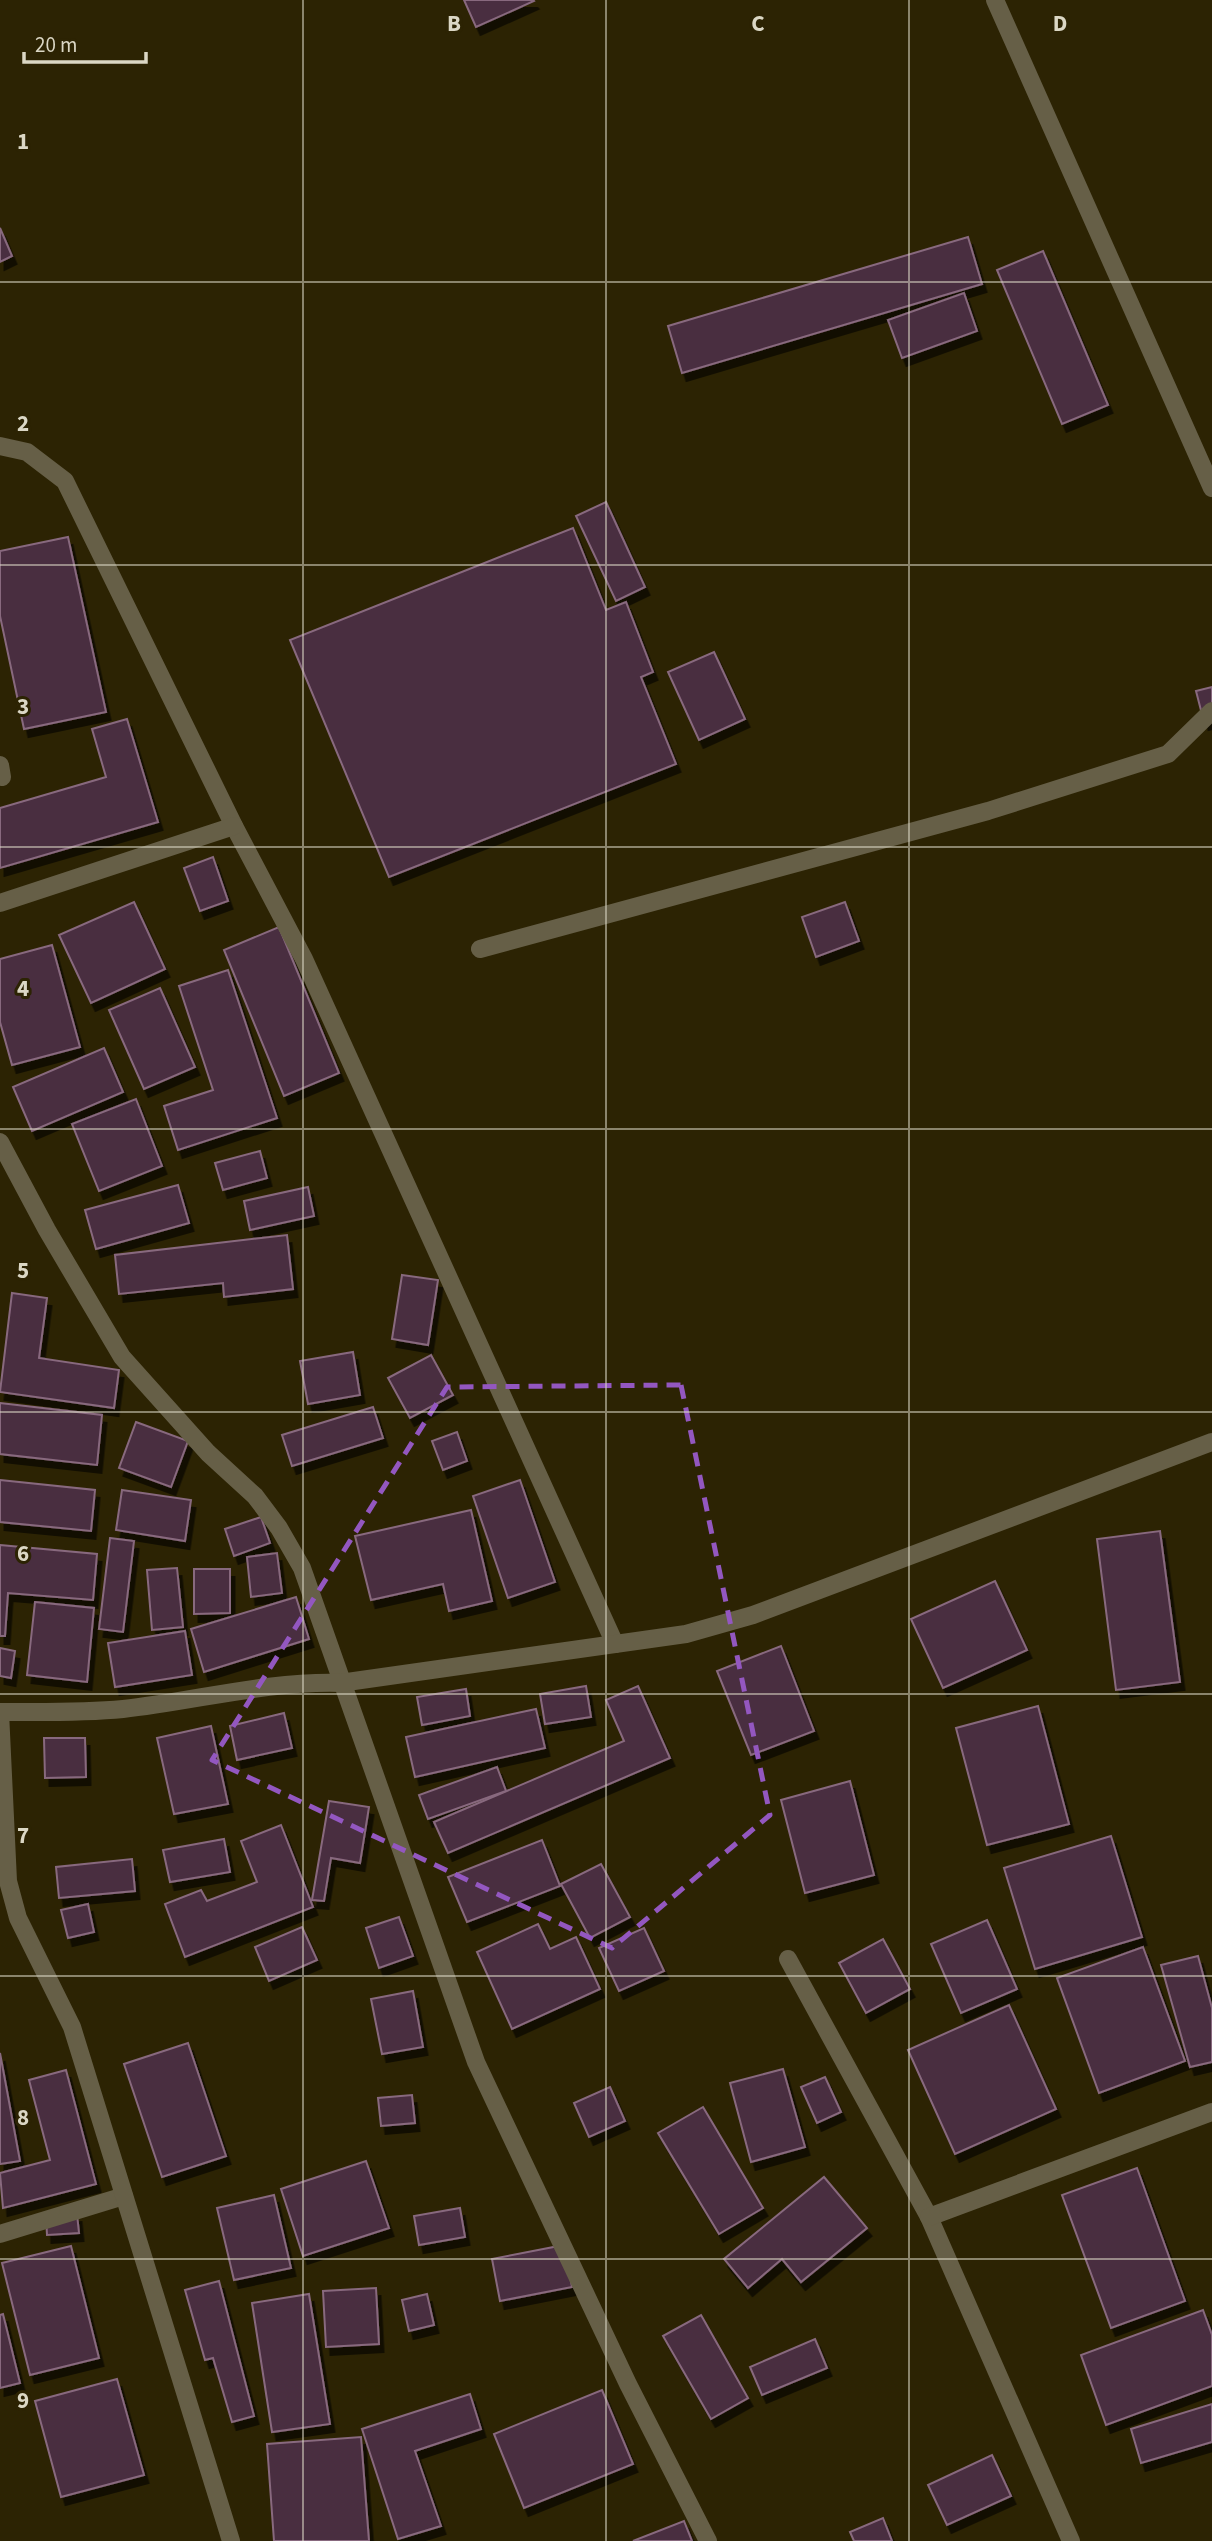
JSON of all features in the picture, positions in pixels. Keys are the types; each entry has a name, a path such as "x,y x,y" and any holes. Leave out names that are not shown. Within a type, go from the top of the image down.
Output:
{"street":[{"path":"995,0 1212,488"},
{"path":"0,446 27,452 65,481 234,826 304,959 615,1644"},
{"path":"480,949 988,811 1168,754 1212,711"},
{"path":"0,903 234,826"},
{"path":"0,1142 47,1230 122,1357 208,1453 255,1496 279,1528 302,1568 476,2062 628,2384 708,2541"},
{"path":"231,2541 72,2026 18,1918 8,1881 0,1712 124,1709 299,1681 340,1682 686,1634 752,1615 1212,1442"},
{"path":"788,1959 929,2217 1072,2541"},
{"path":"929,2217 1212,2112"},
{"path":"0,2234 124,2196"}],"highlighted area":[{"path":"681,1385 770,1815 612,1948 212,1760 447,1387"}],"building":[{"path":"464,0 533,0 534,1 476,27"},
{"path":"0,228 12,256 0,262"},
{"path":"968,237 982,284 682,373 668,326"},
{"path":"1043,251 1108,405 1062,424 997,270"},
{"path":"964,293 977,331 902,358 888,320"},
{"path":"606,502 645,587 616,601 576,516"},
{"path":"573,528 606,610 626,602 653,672 641,677 676,764 389,877 290,640"},
{"path":"68,537 106,712 24,729 0,616 0,551"},
{"path":"714,652 745,719 699,740 668,672"},
{"path":"1212,687 1212,720 1204,722 1196,691"},
{"path":"127,719 158,822 0,868 0,808 106,777 92,729"},
{"path":"213,857 228,901 200,911 184,868"},
{"path":"134,902 165,969 91,1003 59,935"},
{"path":"845,902 859,941 816,957 802,917"},
{"path":"279,927 339,1073 284,1096 224,950"},
{"path":"52,945 80,1047 12,1065 0,1022 0,959"},
{"path":"228,970 277,1118 178,1150 164,1106 213,1090 179,986"},
{"path":"160,988 195,1067 144,1089 109,1010"},
{"path":"104,1048 123,1092 32,1131 13,1087"},
{"path":"136,1099 162,1166 99,1191 72,1124"},
{"path":"260,1151 267,1178 223,1190 215,1163"},
{"path":"178,1185 189,1223 96,1249 85,1210"},
{"path":"308,1187 314,1216 250,1230 244,1201"},
{"path":"287,1235 293,1289 224,1297 223,1283 119,1294 115,1255"},
{"path":"402,1275 438,1280 428,1345 392,1339"},
{"path":"12,1293 47,1298 39,1358 119,1370 114,1408 0,1392"},
{"path":"353,1352 360,1395 308,1404 300,1361"},
{"path":"431,1355 453,1395 410,1418 388,1378"},
{"path":"0,1403 102,1415 97,1465 0,1454"},
{"path":"373,1407 383,1438 292,1466 282,1435"},
{"path":"136,1422 188,1441 171,1487 119,1468"},
{"path":"457,1432 467,1461 443,1470 432,1441"},
{"path":"0,1480 95,1490 91,1531 0,1522"},
{"path":"520,1480 555,1582 508,1598 473,1496"},
{"path":"122,1490 191,1500 185,1541 116,1530"},
{"path":"471,1510 492,1601 449,1611 443,1584 371,1600 355,1536"},
{"path":"261,1517 270,1543 234,1556 225,1529"},
{"path":"1160,1531 1180,1682 1116,1690 1097,1539"},
{"path":"110,1538 134,1541 123,1632 99,1629"},
{"path":"0,1545 97,1554 93,1600 8,1593 5,1636 0,1636"},
{"path":"277,1553 282,1593 251,1597 247,1557"},
{"path":"177,1568 183,1627 152,1630 147,1570"},
{"path":"194,1569 230,1569 230,1613 194,1614"},
{"path":"995,1581 1027,1650 943,1688 911,1619"},
{"path":"296,1597 309,1639 204,1672 191,1629"},
{"path":"35,1602 94,1608 87,1682 27,1675"},
{"path":"185,1631 192,1675 115,1687 108,1643"},
{"path":"781,1646 814,1731 751,1755 717,1671"},
{"path":"0,1648 15,1651 11,1678 0,1676"},
{"path":"586,1686 591,1717 545,1724 540,1694"},
{"path":"638,1686 670,1758 448,1853 434,1822 624,1741 606,1700"},
{"path":"466,1689 470,1716 422,1725 417,1697"},
{"path":"1038,1706 1069,1824 987,1845 956,1728"},
{"path":"536,1709 545,1748 415,1777 406,1737"},
{"path":"284,1713 292,1748 237,1760 230,1726"},
{"path":"211,1726 228,1804 174,1814 157,1738"},
{"path":"44,1738 85,1738 86,1777 45,1778"},
{"path":"497,1767 506,1791 428,1819 419,1795"},
{"path":"850,1781 874,1875 805,1893 781,1800"},
{"path":"329,1801 369,1807 360,1863 331,1858 324,1901 312,1900"},
{"path":"281,1825 313,1907 185,1957 165,1904 201,1890 207,1901 257,1882 241,1841"},
{"path":"1111,1836 1142,1937 1035,1969 1004,1868"},
{"path":"224,1839 230,1872 170,1882 163,1850"},
{"path":"542,1840 560,1886 467,1922 448,1877"},
{"path":"132,1859 135,1891 59,1898 56,1867"},
{"path":"601,1864 630,1917 590,1938 561,1884"},
{"path":"88,1904 94,1932 68,1938 61,1910"},
{"path":"399,1917 413,1956 379,1968 366,1928"},
{"path":"987,1920 1017,1989 961,2013 931,1944"},
{"path":"538,1924 550,1949 576,1937 600,1989 512,2029 477,1952"},
{"path":"302,1927 317,1960 269,1981 255,1947"},
{"path":"644,1928 664,1971 619,1991 599,1948"},
{"path":"883,1939 910,1989 866,2013 839,1963"},
{"path":"1143,1947 1185,2061 1099,2093 1057,1978"},
{"path":"1198,1956 1212,2008 1212,2062 1190,2067 1161,1965"},
{"path":"413,1991 423,2047 382,2054 371,1999"},
{"path":"1009,2005 1056,2109 955,2154 908,2050"},
{"path":"188,2043 226,2156 162,2177 124,2064"},
{"path":"0,2053 20,2161 0,2164"},
{"path":"783,2069 805,2147 751,2162 730,2083"},
{"path":"66,2070 96,2184 3,2208 0,2173 50,2160 29,2080"},
{"path":"825,2077 841,2112 817,2123 801,2087"},
{"path":"610,2087 625,2121 589,2137 574,2103"},
{"path":"412,2095 415,2123 381,2126 378,2098"},
{"path":"703,2107 763,2208 719,2234 658,2133"},
{"path":"366,2161 389,2228 303,2256 281,2189"},
{"path":"1137,2168 1185,2301 1111,2328 1062,2195"},
{"path":"824,2177 867,2228 801,2282 782,2259 748,2288 724,2259"},
{"path":"274,2195 291,2268 234,2280 217,2208"},
{"path":"460,2208 465,2237 419,2245 414,2216"},
{"path":"77,2214 79,2233 47,2235 46,2216"},
{"path":"564,2245 572,2287 500,2301 492,2259"},
{"path":"71,2246 99,2358 30,2375 2,2263"},
{"path":"219,2281 254,2416 232,2422 213,2358 205,2360 185,2290"},
{"path":"376,2288 379,2344 326,2347 323,2291"},
{"path":"309,2294 330,2424 272,2432 252,2303"},
{"path":"427,2294 434,2325 409,2331 402,2300"},
{"path":"1203,2310 1212,2335 1212,2386 1106,2425 1081,2355"},
{"path":"3,2314 20,2383 0,2388 0,2315"},
{"path":"701,2315 748,2398 711,2419 663,2336"},
{"path":"815,2339 827,2368 762,2395 750,2367"},
{"path":"117,2379 144,2475 61,2497 35,2401"},
{"path":"602,2390 633,2464 524,2508 494,2434"},
{"path":"470,2394 481,2429 415,2451 441,2526 398,2539 362,2429"},
{"path":"1212,2404 1212,2442 1141,2463 1131,2429"},
{"path":"361,2437 369,2541 274,2541 267,2444"},
{"path":"992,2455 1011,2496 947,2525 928,2485"},
{"path":"883,2518 892,2541 854,2541 850,2532"},
{"path":"684,2521 692,2541 633,2541"}]}
